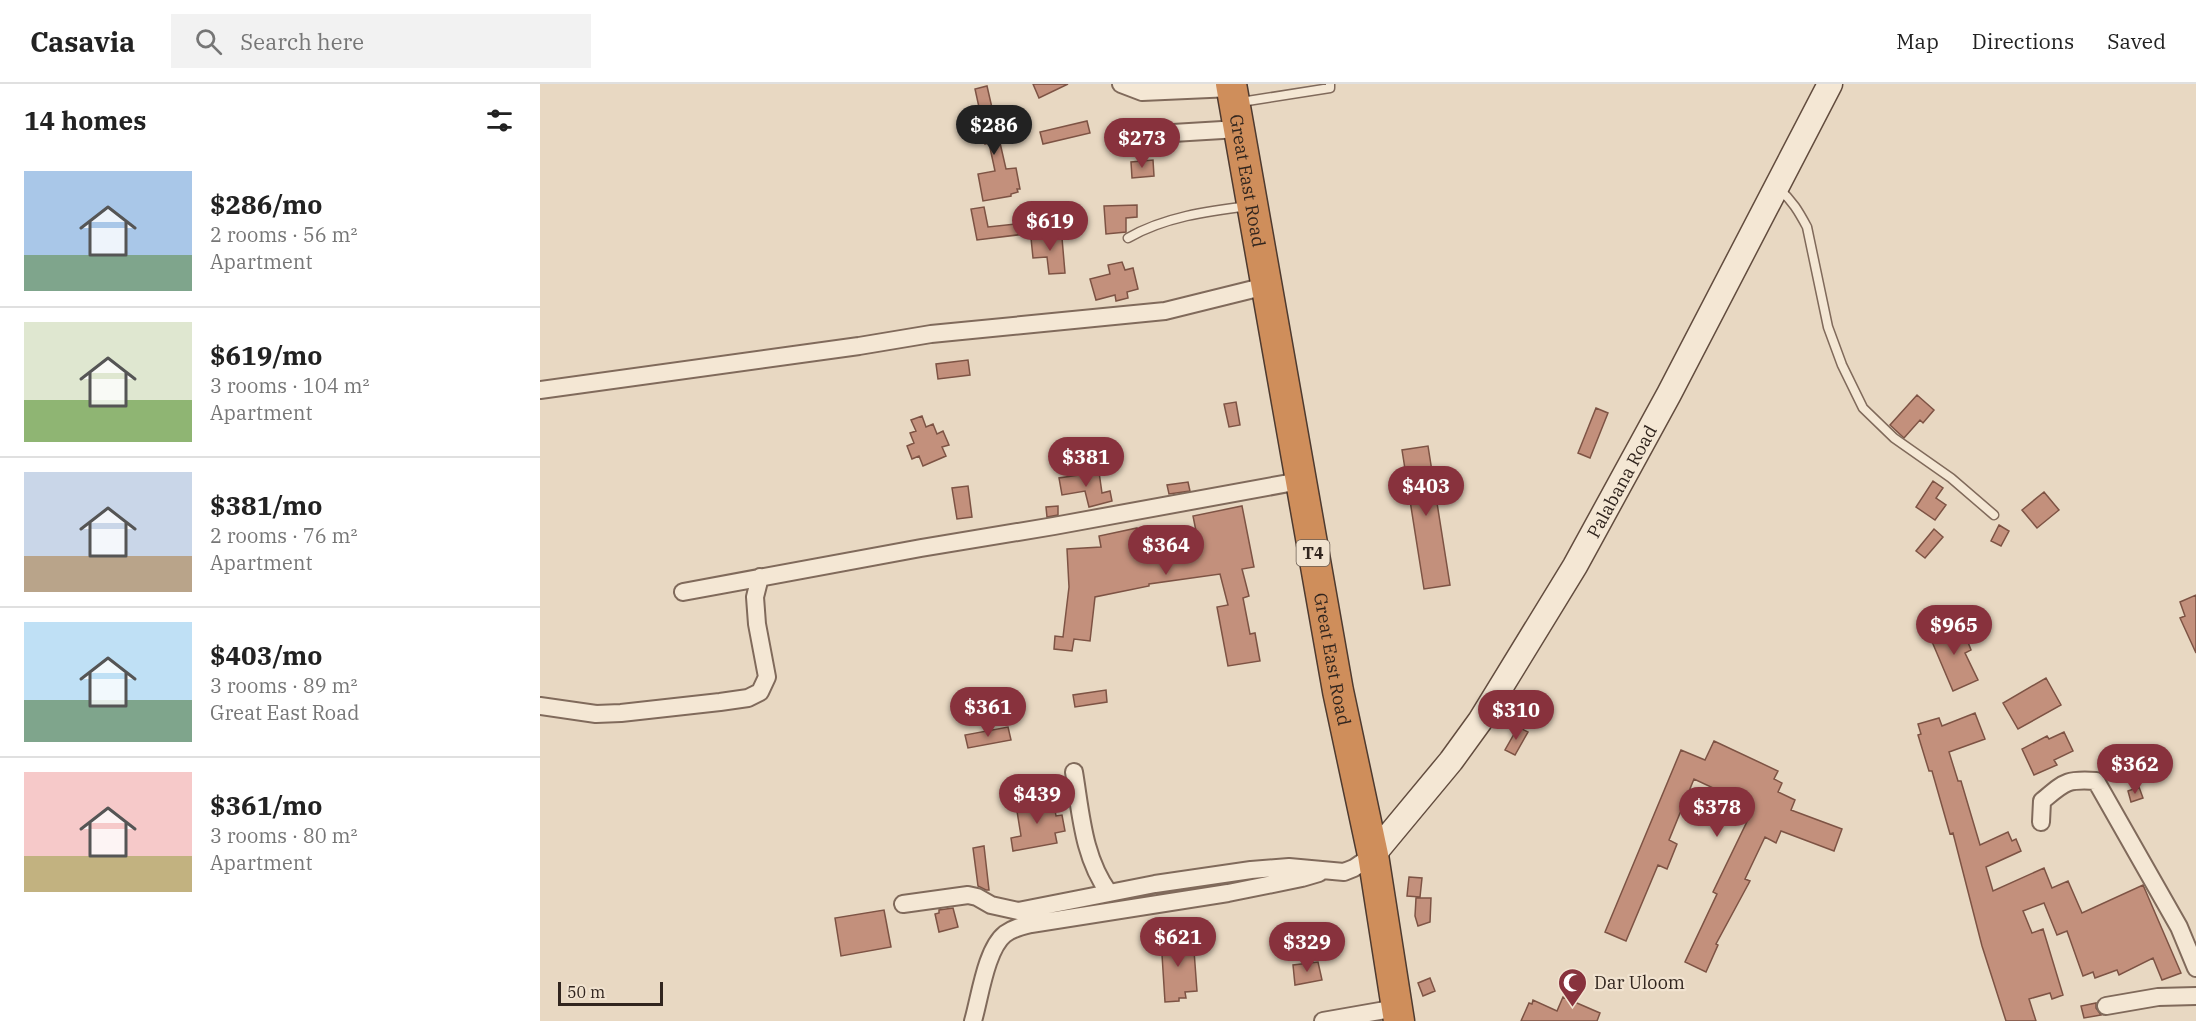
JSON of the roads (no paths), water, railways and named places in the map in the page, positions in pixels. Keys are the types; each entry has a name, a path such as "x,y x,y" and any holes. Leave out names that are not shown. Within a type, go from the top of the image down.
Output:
{"highway":[{"name":"Great East Road","path":"1234,101 1338,691 1373,855 1398,1015"}],"street":[{"path":"1121,84 1142,92 1234,101"},
{"name":"Palabana Road","path":"1373,855 1468,737 1540,626 1614,497 1830,84"},
{"path":"1123,136 1234,101"},
{"path":"540,390 931,334 1165,311 1266,286"},
{"path":"683,592 1300,481"},
{"path":"540,706 596,714 621,713 748,698 760,692 767,677 757,624 755,597 760,577"},
{"path":"1074,772 1085,843 1091,862 1108,893"},
{"path":"2041,822 2042,801 2056,789 2072,779 2096,781 2179,927 2196,968"},
{"path":"903,904 968,895 991,905 1018,911 1155,884 1251,870 1289,867 1344,872 1373,855"},
{"path":"973,1021 996,944 1005,934 1014,929 1031,924 1265,886 1323,871"},
{"path":"2106,1006 2158,997 2196,996"},
{"path":"1323,1021 1398,1015"}],"lane":[{"path":"1234,101 1330,88 1330,84"},
{"path":"1776,187 1790,199 1800,212 1807,227 1828,327 1842,365 1863,408 1894,438 1951,478 1994,515"},
{"path":"1128,238 1145,228 1181,218 1252,205"}],"place":[{"name":"Dar Uloom","path":"1573,1008"}]}
